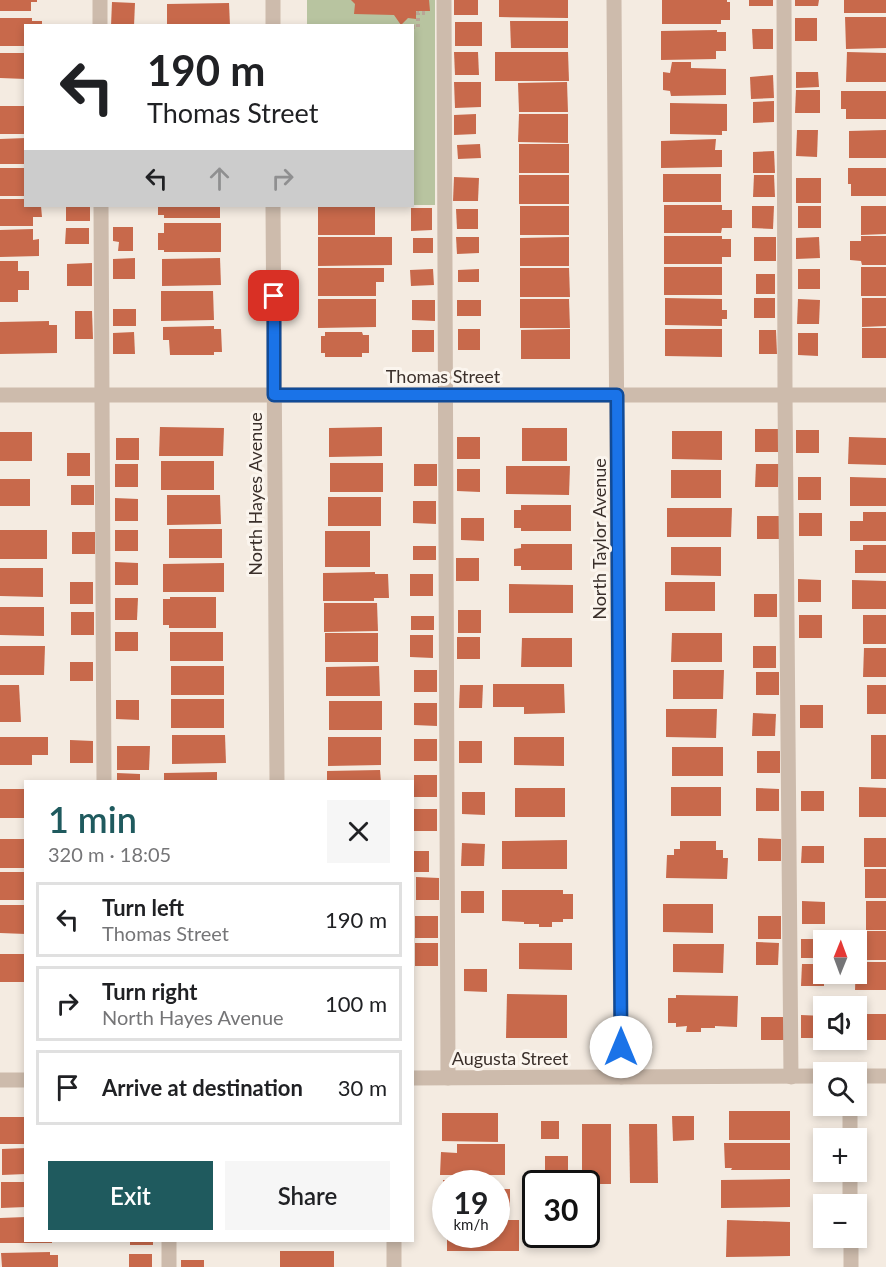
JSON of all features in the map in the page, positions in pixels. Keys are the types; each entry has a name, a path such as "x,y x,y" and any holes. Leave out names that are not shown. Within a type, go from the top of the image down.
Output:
{"street":[{"path":"100,0 100,24"},
{"path":"273,0 273,24"},
{"path":"444,0 448,1078"},
{"name":"North Taylor Avenue","path":"614,0 621,1077"},
{"path":"784,0 791,1077"},
{"path":"101,207 104,780"},
{"name":"North Hayes Avenue","path":"273,207 277,780"},
{"name":"Thomas Street","path":"0,395 886,395"},
{"path":"867,1076 886,1076"},
{"name":"Augusta Street","path":"414,1078 813,1077"},
{"path":"0,1080 24,1080"},
{"path":"169,1242 169,1267"},
{"path":"394,1242 394,1267"},
{"path":"851,1248 851,1267"}],"green space":[{"path":"307,0 435,0 435,205 414,205 414,24 307,24"}],"building":[{"path":"0,0 37,0 37,2 31,2 31,11 0,11"},
{"path":"351,0 429,0 430,11 416,11 416,19 408,18 400,24 394,15 354,14 355,4"},
{"path":"454,0 478,0 478,15 454,15"},
{"path":"499,0 568,0 568,18 499,17"},
{"path":"662,0 727,0 730,2 730,20 721,20 721,24 662,24"},
{"path":"749,0 773,0 773,6 749,6"},
{"path":"795,0 819,0 818,6 795,6"},
{"path":"844,0 886,0 886,13 844,13"},
{"path":"112,2 135,3 134,24 111,24"},
{"path":"229,3 230,24 167,24 167,4"},
{"path":"845,17 886,17 886,48 846,49"},
{"path":"0,18 32,18 32,21 42,21 42,24 24,24 24,46 0,46"},
{"path":"795,18 817,18 817,41 795,41"},
{"path":"510,21 568,21 568,48 511,48"},
{"path":"455,22 482,22 482,46 455,46"},
{"path":"752,29 773,29 773,49 753,49"},
{"path":"717,30 717,32 726,32 726,51 716,51 716,59 661,60 661,31"},
{"path":"454,52 478,52 479,75 455,75"},
{"path":"495,52 568,52 569,81 495,81"},
{"path":"847,52 886,53 886,82 846,82"},
{"path":"0,53 24,53 24,79 0,78"},
{"path":"672,62 691,62 691,68 726,69 726,95 671,96 670,91 663,90 663,72 670,73"},
{"path":"796,72 818,72 819,87 796,88"},
{"path":"773,75 774,98 751,99 750,77"},
{"path":"454,82 481,82 481,107 455,108"},
{"path":"567,82 568,112 519,112 518,83"},
{"path":"796,90 820,90 820,113 795,113"},
{"path":"841,91 886,91 886,119 846,119 846,109 841,109"},
{"path":"774,101 774,122 753,123 753,102"},
{"path":"670,103 727,104 727,131 722,131 722,135 670,134"},
{"path":"0,106 24,106 24,134 0,134"},
{"path":"476,114 476,134 454,135 454,115"},
{"path":"519,114 568,114 568,143 518,142"},
{"path":"797,130 818,130 817,157 796,156"},
{"path":"886,130 886,158 849,158 849,131"},
{"path":"24,138 24,164 0,164 0,139"},
{"path":"716,139 715,150 722,150 722,167 661,168 661,141"},
{"path":"480,144 481,158 458,159 457,145"},
{"path":"519,144 569,144 569,173 519,173"},
{"path":"774,151 775,173 753,173 753,152"},
{"path":"0,168 24,168 24,196 0,196"},
{"path":"848,168 886,168 886,196 851,196"},
{"path":"663,174 721,174 721,202 663,202"},
{"path":"519,175 569,175 569,204 519,204"},
{"path":"754,175 774,175 775,197 753,197"},
{"path":"454,177 479,178 478,201 453,201"},
{"path":"796,178 821,178 821,203 796,203"},
{"path":"0,199 24,199 24,207 41,207 42,217 33,217 33,226 0,226"},
{"path":"664,205 722,205 722,210 732,210 732,228 722,228 721,233 664,233"},
{"path":"520,206 569,206 569,235 520,235"},
{"path":"752,206 774,206 773,229 752,228"},
{"path":"798,206 821,206 821,228 798,228"},
{"path":"861,206 886,206 886,234 861,235"},
{"path":"66,207 90,207 90,221 66,221"},
{"path":"158,207 220,207 220,218 164,218 164,215 158,215"},
{"path":"318,207 375,207 375,235 318,235"},
{"path":"411,208 432,208 432,230 411,231"},
{"path":"456,209 478,209 478,229 457,229"},
{"path":"164,223 221,223 221,252 164,252 164,250 158,250 158,233 164,233"},
{"path":"113,227 133,227 133,251 118,251 119,242 113,241"},
{"path":"66,228 89,228 89,244 65,244"},
{"path":"33,229 33,240 39,239 39,256 0,257 0,230"},
{"path":"664,236 722,236 722,239 731,239 731,257 722,257 722,264 664,264"},
{"path":"861,236 886,236 886,265 862,265 861,261 850,260 850,241 861,241"},
{"path":"318,237 392,237 392,265 318,266"},
{"path":"456,237 479,237 479,253 457,254"},
{"path":"569,237 569,266 520,266 520,238"},
{"path":"754,237 776,237 776,261 754,261"},
{"path":"819,237 820,258 796,259 796,238"},
{"path":"413,238 433,238 433,253 413,253"},
{"path":"135,258 135,279 113,279 113,259"},
{"path":"220,258 221,285 162,286 162,259"},
{"path":"0,261 18,261 18,271 29,271 29,290 18,290 18,302 0,302"},
{"path":"92,263 92,286 67,286 67,264"},
{"path":"664,267 722,267 722,295 664,295"},
{"path":"861,267 886,267 886,296 861,296"},
{"path":"318,268 384,268 384,282 376,282 376,296 318,296"},
{"path":"520,268 569,268 570,297 520,297"},
{"path":"433,269 434,285 411,286 410,270"},
{"path":"479,269 479,282 458,282 458,270"},
{"path":"798,269 820,269 820,289 798,289"},
{"path":"756,274 775,274 775,294 756,294"},
{"path":"161,291 213,291 214,320 161,321"},
{"path":"665,298 722,299 722,310 727,310 727,319 722,319 722,326 665,325"},
{"path":"754,298 775,298 775,318 754,318"},
{"path":"862,298 886,298 886,326 862,327"},
{"path":"318,299 376,299 376,327 318,328"},
{"path":"520,299 569,299 570,328 520,328"},
{"path":"798,299 820,300 819,324 797,324"},
{"path":"412,300 435,300 435,321 412,320"},
{"path":"457,300 481,300 481,316 457,316"},
{"path":"113,309 136,309 136,326 113,326"},
{"path":"75,311 92,311 93,339 75,339"},
{"path":"49,321 49,325 57,325 57,353 0,354 0,322"},
{"path":"214,326 214,329 221,329 222,352 214,352 214,355 170,355 169,340 163,340 163,327"},
{"path":"862,328 886,328 886,358 862,358"},
{"path":"458,329 480,329 480,350 458,350"},
{"path":"570,329 570,359 521,359 521,330"},
{"path":"665,329 722,329 722,357 665,356"},
{"path":"412,330 434,330 434,352 412,352"},
{"path":"759,330 776,330 777,354 759,354"},
{"path":"134,332 135,354 113,354 113,333"},
{"path":"325,332 362,332 363,335 369,335 369,353 362,353 362,357 325,357 325,353 321,353 321,336 325,336"},
{"path":"798,333 818,333 818,356 798,355"},
{"path":"160,427 224,428 223,456 159,456"},
{"path":"382,427 382,456 329,457 329,428"},
{"path":"522,428 567,428 567,461 522,461"},
{"path":"755,429 778,429 778,452 755,452"},
{"path":"796,430 819,430 819,453 796,453"},
{"path":"672,431 722,431 722,460 672,459"},
{"path":"0,432 32,432 32,461 0,461"},
{"path":"457,437 480,437 480,459 457,459"},
{"path":"849,437 886,438 886,465 848,464"},
{"path":"116,438 139,438 139,460 116,460"},
{"path":"67,453 90,453 90,476 67,476"},
{"path":"161,461 214,461 214,490 161,490"},
{"path":"330,463 383,463 383,492 330,492"},
{"path":"115,464 138,464 138,487 115,487"},
{"path":"414,464 437,464 437,486 414,486"},
{"path":"756,464 779,464 778,487 755,487"},
{"path":"506,466 570,466 569,495 506,494"},
{"path":"457,469 480,469 480,492 457,491"},
{"path":"671,470 721,470 721,498 671,498"},
{"path":"798,477 821,477 821,500 798,500"},
{"path":"850,477 886,478 886,506 850,506"},
{"path":"0,479 30,479 30,506 0,506"},
{"path":"71,485 94,485 94,505 71,505"},
{"path":"167,495 220,495 221,524 167,525"},
{"path":"328,497 381,497 381,526 328,526"},
{"path":"115,498 138,499 138,521 115,521"},
{"path":"413,501 436,501 436,524 413,523"},
{"path":"521,505 571,505 571,531 521,531 521,528 514,528 514,510 521,510"},
{"path":"667,508 732,508 731,537 667,537"},
{"path":"863,512 886,512 886,541 850,541 850,521 863,521"},
{"path":"799,513 822,513 822,536 799,536"},
{"path":"757,516 780,516 779,539 757,539"},
{"path":"461,518 484,518 484,541 461,540"},
{"path":"169,529 222,529 222,558 169,558"},
{"path":"0,530 47,530 47,559 0,559"},
{"path":"115,530 138,530 138,551 115,551"},
{"path":"325,531 370,531 370,567 325,567"},
{"path":"72,532 95,532 95,554 72,554"},
{"path":"521,544 572,544 572,570 521,570 521,566 514,566 514,549 521,548"},
{"path":"863,545 886,545 886,573 855,573 855,550 863,550"},
{"path":"413,546 436,546 436,560 413,560"},
{"path":"671,547 721,547 721,576 671,575"},
{"path":"456,558 479,558 479,581 456,581"},
{"path":"115,562 138,563 138,585 115,585"},
{"path":"224,563 224,592 163,592 163,564"},
{"path":"0,568 43,568 43,597 0,596"},
{"path":"375,572 375,574 388,574 389,598 374,598 374,601 323,601 323,573"},
{"path":"410,574 433,574 433,596 410,596"},
{"path":"798,579 821,580 821,602 798,602"},
{"path":"852,580 886,581 886,609 852,609"},
{"path":"70,582 93,582 93,604 70,604"},
{"path":"665,582 715,582 715,611 665,611"},
{"path":"509,584 573,585 573,613 509,613"},
{"path":"754,594 777,594 777,617 754,617"},
{"path":"170,597 216,597 216,628 169,628 169,625 163,625 163,599 170,599"},
{"path":"115,598 138,598 137,620 115,620"},
{"path":"324,603 377,603 378,631 324,632"},
{"path":"0,607 44,607 44,636 0,635"},
{"path":"458,610 481,610 481,633 458,633"},
{"path":"71,612 94,612 94,635 71,635"},
{"path":"799,615 822,615 822,638 799,638"},
{"path":"863,615 886,615 886,644 863,644"},
{"path":"411,616 434,616 434,630 411,630"},
{"path":"115,632 138,632 138,651 115,651"},
{"path":"170,632 223,632 223,661 170,661"},
{"path":"325,633 378,633 378,662 325,662"},
{"path":"672,633 722,633 722,662 671,662"},
{"path":"410,635 433,635 433,658 410,657"},
{"path":"457,637 480,637 480,659 457,659"},
{"path":"522,638 572,638 572,667 521,667"},
{"path":"0,646 45,646 44,675 0,675"},
{"path":"753,646 776,646 776,668 753,668"},
{"path":"864,648 886,648 886,677 863,677"},
{"path":"70,662 93,662 93,681 70,681"},
{"path":"171,666 224,666 224,695 171,695"},
{"path":"379,666 380,696 326,696 326,667"},
{"path":"414,670 437,670 437,692 414,692"},
{"path":"673,670 724,670 723,699 673,699"},
{"path":"756,672 779,672 779,695 756,695"},
{"path":"493,684 564,684 565,713 524,714 524,707 493,707"},
{"path":"0,685 19,685 21,722 0,722"},
{"path":"460,685 483,685 482,708 459,708"},
{"path":"867,685 886,685 886,714 867,714"},
{"path":"171,699 224,699 224,728 171,728"},
{"path":"116,700 139,700 139,720 116,719"},
{"path":"329,701 382,701 382,730 329,730"},
{"path":"414,703 437,703 437,726 414,725"},
{"path":"800,705 823,705 823,728 800,728"},
{"path":"666,709 717,709 716,738 666,737"},
{"path":"753,713 776,714 775,736 752,736"},
{"path":"172,735 225,735 226,763 172,764"},
{"path":"871,735 886,735 886,779 871,779"},
{"path":"0,737 48,737 48,755 32,755 32,765 0,765"},
{"path":"328,737 381,737 381,765 328,766"},
{"path":"514,737 564,737 564,766 514,765"},
{"path":"414,739 437,739 437,761 414,761"},
{"path":"70,740 93,741 93,763 70,763"},
{"path":"459,741 482,741 482,763 459,763"},
{"path":"117,746 150,746 149,770 117,770"},
{"path":"672,747 723,747 723,776 672,776"},
{"path":"757,751 780,751 780,773 757,773"},
{"path":"380,770 381,780 327,780 327,771"},
{"path":"217,772 217,780 164,780 164,773"},
{"path":"117,773 140,774 140,780 117,780"},
{"path":"414,775 437,775 437,797 414,797"},
{"path":"671,787 721,787 721,816 671,816"},
{"path":"859,787 886,788 886,817 859,817"},
{"path":"515,788 565,788 565,817 515,817"},
{"path":"756,788 779,789 779,811 756,811"},
{"path":"0,789 24,789 24,818 0,818"},
{"path":"801,791 824,791 824,811 801,811"},
{"path":"462,792 485,792 485,815 462,814"},
{"path":"414,809 437,809 437,831 414,831"},
{"path":"758,838 781,839 781,861 758,861"},
{"path":"864,838 886,838 886,867 864,867"},
{"path":"0,839 24,839 24,868 0,868"},
{"path":"567,840 567,869 502,869 502,841"},
{"path":"680,841 716,841 716,850 723,850 723,858 728,858 727,879 666,878 667,855 674,855 674,849 680,849"},
{"path":"462,843 485,844 484,866 461,866"},
{"path":"802,846 824,846 824,863 801,863"},
{"path":"414,851 429,851 429,872 414,872"},
{"path":"865,869 886,869 886,898 865,898"},
{"path":"0,872 24,872 24,900 0,900"},
{"path":"416,877 439,878 439,900 416,900"},
{"path":"502,890 563,890 563,894 573,894 573,919 552,922 552,927 502,921"},
{"path":"461,891 484,891 484,913 461,913"},
{"path":"802,901 825,902 825,924 802,924"},
{"path":"866,901 886,901 886,930 866,930"},
{"path":"663,904 713,904 713,933 663,932"},
{"path":"0,905 24,905 24,934 0,933"},
{"path":"415,916 438,916 438,938 415,938"},
{"path":"758,916 781,916 781,939 758,939"},
{"path":"867,931 886,931 886,960 867,960"},
{"path":"801,939 813,939 813,958 801,958"},
{"path":"756,942 779,943 778,965 756,965"},
{"path":"415,943 438,943 438,966 415,966"},
{"path":"519,943 572,943 572,970 519,969"},
{"path":"673,944 724,944 723,973 673,972"},
{"path":"0,954 24,954 24,982 0,982"},
{"path":"867,962 886,962 886,990 855,990 855,984 867,984"},
{"path":"802,964 813,964 813,984 824,984 824,986 801,986"},
{"path":"464,969 487,969 487,992 464,991"},
{"path":"507,994 567,995 567,1038 506,1038"},
{"path":"676,995 738,996 737,1027 715,1026 715,1028 701,1028 701,1032 686,1032 687,1026 676,1027 676,1023 668,1023 668,998 676,998"},
{"path":"867,1014 886,1014 886,1040 867,1040"},
{"path":"801,1015 813,1016 813,1038 801,1038"},
{"path":"761,1017 784,1017 784,1040 761,1040"},
{"path":"729,1111 790,1111 790,1140 729,1140"},
{"path":"442,1113 498,1113 498,1142 442,1141"},
{"path":"672,1116 694,1116 694,1140 673,1141"},
{"path":"0,1117 24,1117 24,1144 0,1144"},
{"path":"541,1121 559,1121 559,1139 541,1139"},
{"path":"582,1124 611,1124 611,1184 600,1184 600,1170 582,1170"},
{"path":"629,1124 657,1124 658,1183 630,1183"},
{"path":"724,1143 790,1143 790,1170 731,1170 732,1168 725,1168"},
{"path":"457,1144 505,1144 505,1170 440,1170 441,1152 457,1153"},
{"path":"24,1148 24,1174 2,1175 2,1149"},
{"path":"545,1156 568,1156 568,1170 545,1170"},
{"path":"790,1179 790,1207 721,1208 721,1180"},
{"path":"1,1182 24,1182 24,1207 1,1208"},
{"path":"24,1217 24,1242 52,1243 0,1243 0,1218"},
{"path":"510,1220 519,1220 519,1251 447,1251 447,1248 510,1248"},
{"path":"727,1220 790,1222 790,1256 726,1257"},
{"path":"130,1242 153,1242 153,1245 130,1245"},
{"path":"280,1251 334,1251 334,1267 280,1267"},
{"path":"50,1252 50,1255 58,1255 58,1267 2,1267 1,1253"},
{"path":"129,1254 152,1254 152,1267 129,1267"},
{"path":"181,1260 204,1260 204,1267 181,1267"}],"route":[{"path":"274,296 274,395 617,395 621,1047"}]}
